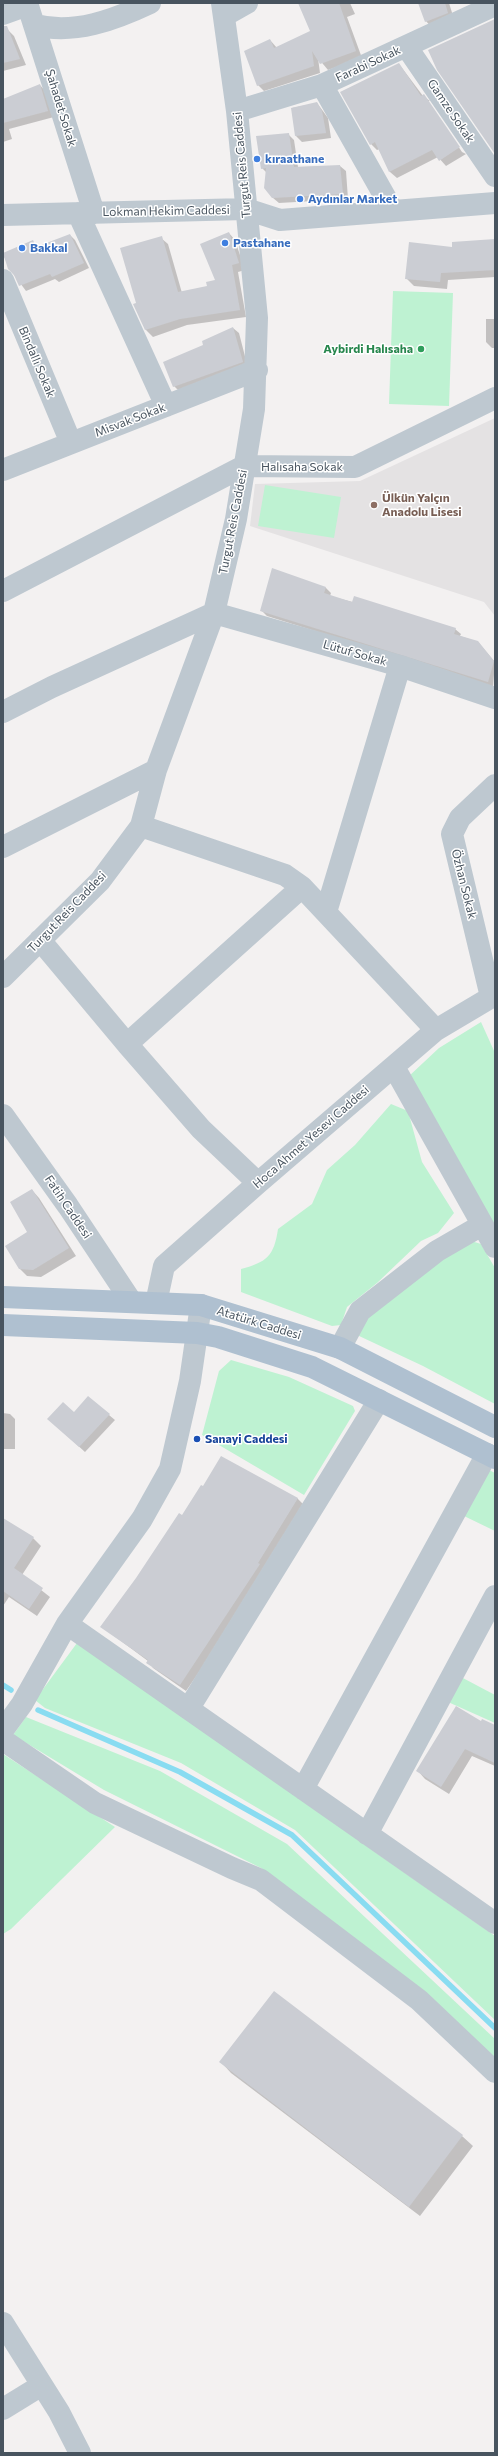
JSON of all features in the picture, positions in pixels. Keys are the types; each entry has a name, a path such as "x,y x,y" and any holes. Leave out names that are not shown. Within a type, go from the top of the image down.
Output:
{"main road":[{"name":"Atatürk Caddesi","path":"3,1297 201,1305 340,1348 495,1427"},
{"path":"3,1325 197,1333 218,1337 312,1367 491,1456"}],"street":[{"path":"35,25 52,29 95,25 150,3"},
{"path":"223,10 248,3"},
{"path":"3,14 27,4"},
{"name":"Şahadet Sokak","path":"27,4 35,25 86,213 166,406"},
{"name":"Farabi Sokak","path":"237,111 322,85 495,5"},
{"name":"Turgut Reis Caddesi","path":"3,977 100,881 141,826 156,770 214,613 236,519 254,409 257,370 257,318 237,111 223,10"},
{"name":"Gamze Sokak","path":"406,46 495,176"},
{"path":"322,85 394,211"},
{"name":"Lokman Hekim Caddesi","path":"3,215 246,210 280,220 495,203"},
{"name":"Bindallı Sokak","path":"3,280 71,444"},
{"name":"Misvak Sokak","path":"3,470 257,370"},
{"name":"Halısaha Sokak","path":"3,591 244,466 355,467 495,398"},
{"path":"3,712 52,687 214,613"},
{"name":"Lütuf Sokak","path":"214,613 400,666 495,698"},
{"path":"326,912 400,666"},
{"path":"3,848 156,770"},
{"name":"Özhan Sokak","path":"493,996 452,834 460,818 495,785"},
{"path":"141,826 285,875 302,887 436,1030"},
{"path":"127,1044 302,887"},
{"path":"40,940 127,1044 201,1129 258,1183"},
{"name":"Hoca Ahmet Yesevi Caddesi","path":"156,1303 164,1266 436,1030 493,996"},
{"path":"394,1067 495,1247"},
{"name":"Fatih Caddesi","path":"3,1115 68,1206 131,1301"},
{"path":"340,1348 360,1311 438,1251 482,1225"},
{"path":"3,1730 22,1704 67,1624 142,1519 170,1469 190,1381 201,1305"},
{"path":"189,1708 379,1400"},
{"path":"303,1789 491,1456"},
{"path":"367,1834 495,1596"},
{"path":"67,1624 495,1923"},
{"path":"3,1740 95,1803 232,1868 261,1880 419,2000 495,2072"},
{"path":"3,2323 42,2385 80,2453"},
{"path":"3,2409 42,2385"}],"shaded area":[{"name":"Ülkün Yalçın Anadolu Lisesi","path":"495,418 495,616 484,602 250,526 255,484 360,481"}],"green space":[{"name":"Aybirdi Halısaha","path":"393,291 453,293 449,406 389,404"},
{"path":"265,485 341,497 334,538 258,526"},
{"path":"481,1022 495,1053 495,1232 408,1077 439,1048"},
{"path":"391,1104 408,1111 422,1162 454,1213 438,1233 421,1241 377,1283 347,1307 341,1325 332,1326 241,1292 241,1269 257,1264 268,1256 274,1246 278,1229 312,1204 327,1170 355,1145"},
{"path":"468,1240 481,1244 495,1268 495,1404 423,1366 357,1335 364,1317"},
{"path":"231,1360 289,1377 353,1406 355,1411 304,1495 202,1435 219,1371"},
{"path":"489,1470 495,1473 495,1531 464,1516"},
{"path":"77,1643 495,1936 495,2020 295,1830 181,1763 45,1708 35,1700"},
{"path":"461,1677 495,1695 495,1723 448,1702"},
{"path":"26,1717 160,1771 287,1844 495,2039 495,2061 430,1998 261,1868 104,1790 13,1735"},
{"path":"3,1754 115,1827 11,1929 3,1934"}],"building":[{"path":"298,3 339,3 356,51 320,64 312,51 314,66 257,86 244,51 270,39 274,48 310,31"},
{"path":"418,3 445,3 448,13 425,22"},
{"path":"495,19 495,154 437,70 428,50"},
{"path":"3,26 7,26 20,59 3,63"},
{"path":"399,63 421,96 424,94 460,147 439,161 432,150 389,172 375,142 370,145 340,92"},
{"path":"40,84 48,111 3,123 3,99"},
{"path":"317,102 322,111 326,133 295,136 291,108"},
{"path":"289,133 294,167 340,165 343,194 272,198 264,188 266,168 261,169 256,136"},
{"path":"229,232 239,263 232,265 240,310 180,319 145,330 133,304 136,303 120,248 162,236 178,292 207,286 206,282 215,280 200,244"},
{"path":"70,234 84,263 52,277 50,274 19,286 14,275 8,269 3,253 33,240 36,247"},
{"path":"495,239 495,270 441,273 440,282 405,279 409,242 452,247 452,242"},
{"path":"233,327 243,362 173,387 163,362 203,345 202,341"},
{"path":"272,568 326,587 324,593 352,602 354,596 456,628 454,634 478,641 494,661 488,682 260,611"},
{"path":"32,1189 69,1248 33,1270 19,1269 5,1246 27,1232 10,1202"},
{"path":"88,1396 110,1414 79,1447 47,1419 63,1402 74,1412"},
{"path":"221,1456 298,1498 258,1563 260,1564 180,1685 146,1663 148,1660 100,1627 136,1578 179,1513 182,1515 201,1485 203,1486"},
{"path":"3,1518 34,1537 14,1568 43,1588 29,1609 3,1591"},
{"path":"456,1706 481,1721 482,1719 495,1725 495,1763 465,1749 441,1787 416,1771"},
{"path":"274,1991 463,2135 409,2207 219,2062"}],"waterway":[{"path":"3,1685 11,1690"},
{"path":"38,1710 180,1772 292,1835 495,2028"}],"place":[{"name":"kıraathane","path":"257,159"},
{"name":"Aydınlar Market","path":"300,199"},
{"name":"Pastahane","path":"225,243"},
{"name":"Bakkal","path":"22,248"},
{"name":"Aybirdi Halısaha","path":"421,349"},
{"name":"Ülkün Yalçın Anadolu Lisesi","path":"374,505"},
{"name":"Sanayi Caddesi","path":"197,1439"}]}
